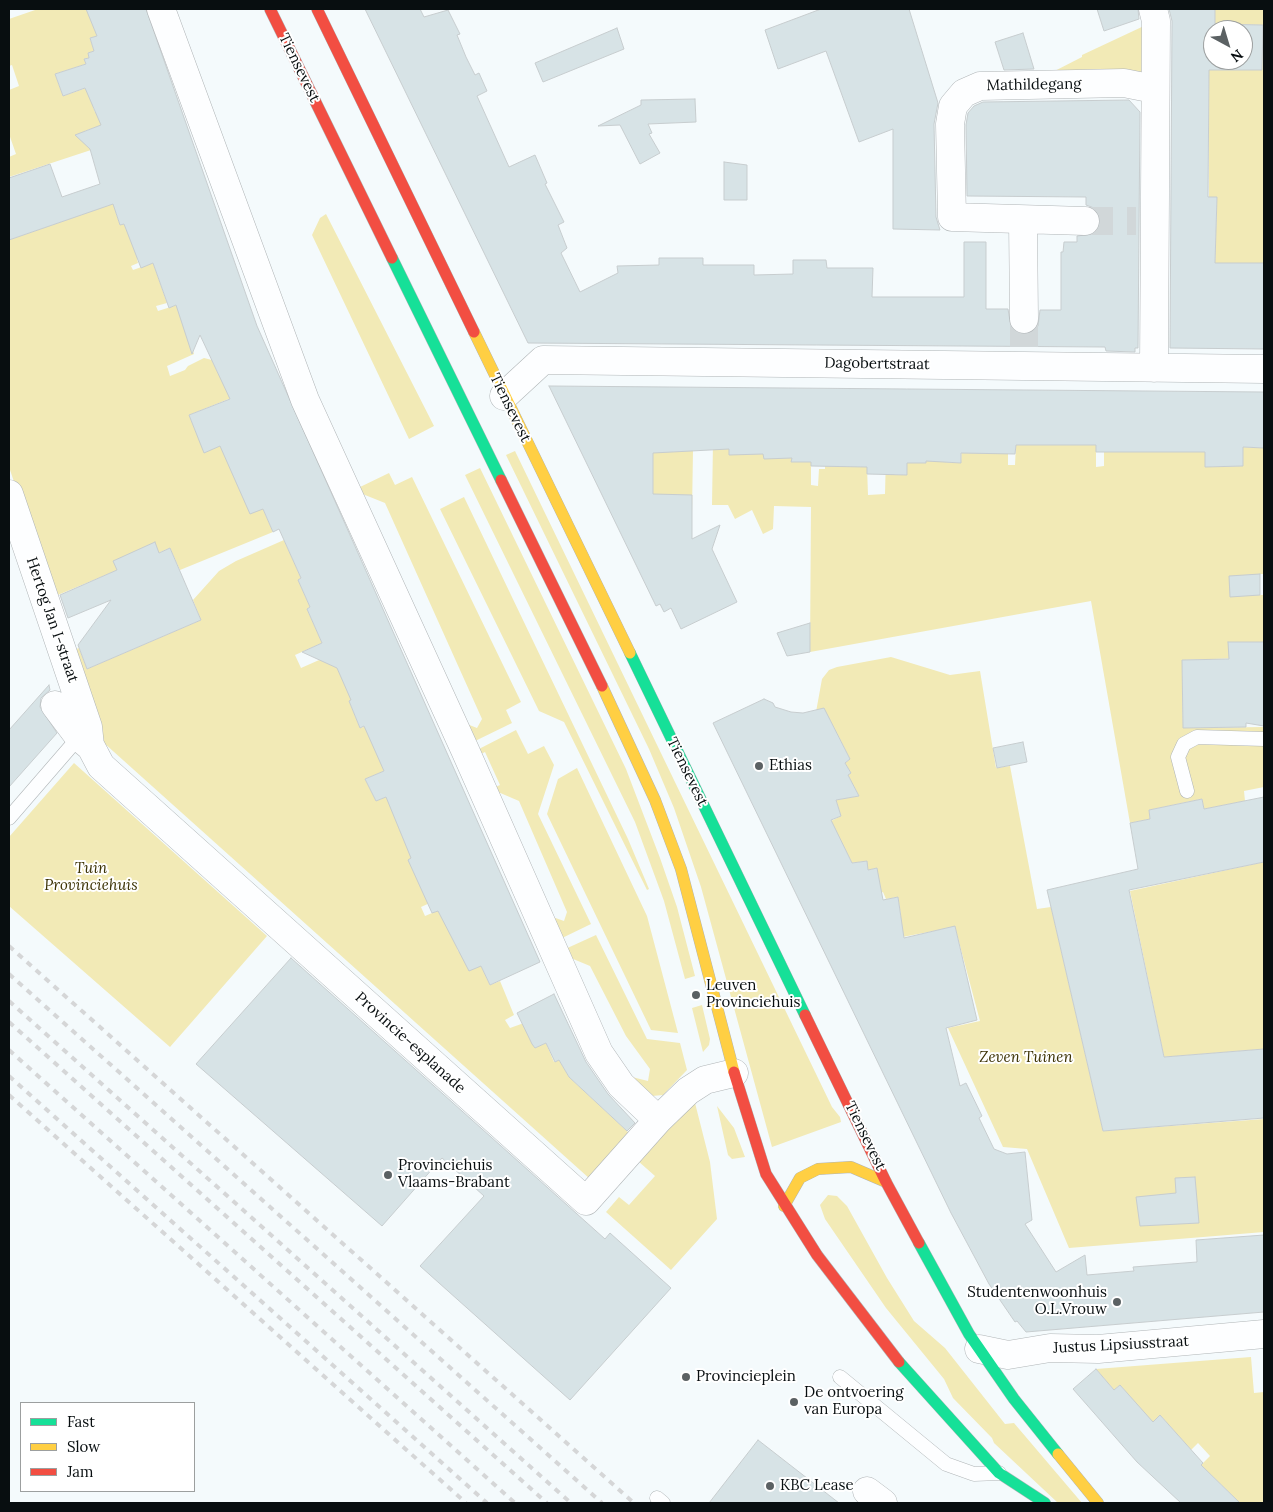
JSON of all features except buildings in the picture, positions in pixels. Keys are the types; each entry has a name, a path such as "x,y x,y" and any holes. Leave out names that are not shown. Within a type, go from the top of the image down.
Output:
{"main road":[{"name":"Tiensevest","path":"270,9 635,754 681,869 734,1073 766,1174 784,1206 817,1255 886,1347 999,1473"},
{"name":"Tiensevest","path":"317,9 886,1182 961,1321 979,1349 1020,1406 1101,1502"},
{"path":"784,1206 800,1178 818,1169 851,1168 886,1182"},
{"path":"999,1473 1045,1503"}],"street":[{"path":"161,9 305,400 465,750 599,1053 621,1085 658,1120"},
{"path":"1153,9 1156,21 1154,89 1145,221 1154,368"},
{"name":"Mathildegang","path":"1085,221 952,217 950,124 953,106 964,93 980,86 1124,83 1154,89"},
{"path":"1023,220 1024,319"},
{"name":"Dagobertstraat","path":"504,396 543,360 1024,357 1154,368 1264,369"},
{"name":"Hertog Jan I-straat","path":"9,494 88,727 85,742"},
{"path":"47,694 85,742"},
{"name":"Provincie-esplanade","path":"85,742 101,766 586,1201 658,1120 696,1086 705,1080 734,1073"},
{"name":"Justus Lipsiusstraat","path":"979,1349 1008,1355 1050,1348 1098,1349 1264,1334"},
{"name":"Tiensevest","path":"999,1473 1027,1503"}],"lane":[{"path":"1186,791 1178,757 1184,744 1197,737 1264,739"},
{"path":"9,818 85,742"},
{"path":"840,1377 946,1464 974,1474 999,1473"}],"green space":[{"path":"38,9 88,9 97,36 90,38 94,51 88,53 89,58 84,59 86,64 55,74 63,96 110,80 93,107 95,112 131,115 85,131 87,146 91,150 9,177 9,157 16,154 9,134 9,90 19,86 12,65 9,66 9,19"},
{"path":"1215,9 1264,9 1264,263 1215,263 1217,197 1209,197 1209,70 1262,70 1263,25 1253,25 1253,20 1215,20"},
{"path":"1146,25 1145,75 1039,79 1082,57 1082,55"},
{"path":"137,195 162,198 116,213 120,225 124,224 151,254 137,259 138,263 131,266 133,270 153,263 167,303 156,306 158,311 177,305 194,354 167,366 170,376 185,370 188,366 204,358 212,360 219,375 226,373 236,396 189,415 195,429 212,449 268,426 263,509 273,532 180,570 170,548 53,597 9,467 9,240"},
{"path":"326,214 434,426 409,439 312,235 320,218"},
{"path":"1205,426 1205,467 1242,466 1243,447 1264,448 1264,574 1260,574 1260,595 1264,595 1264,642 1244,642 1244,658 1182,660 1183,728 1264,727 1264,787 1244,791 1245,801 1204,809 1202,799 1149,810 1150,819 1130,823 1091,601 810,652 811,507 774,506 773,529 763,534 752,510 735,519 728,505 712,505 713,442 729,442 729,455 740,444 792,454 792,462 799,462 799,459 811,460 811,485 818,486 819,469 825,469 825,446 839,466 867,467 868,495 885,494 886,454 895,475 907,475 907,463 926,435 946,446 946,462 961,463 962,441 1008,453 1008,465 1015,465 1016,445 1035,445 1096,431 1096,467 1104,466 1104,448 1113,452 1140,452"},
{"path":"604,433 669,452 693,450 692,513 664,527 653,502"},
{"path":"515,451 832,1107 840,1117 841,1122 772,1147 701,887 674,808 649,749 506,455"},
{"path":"480,468 626,769 677,907 695,976 685,979 664,901 635,822 465,475"},
{"path":"389,473 395,485 412,477 521,702 506,710 512,723 471,743 462,722 477,728 482,719 385,503 360,493 358,488"},
{"path":"464,497 628,839 649,889 647,890 564,722 539,711 440,509"},
{"path":"284,540 301,578 298,580 310,607 307,609 322,643 295,655 301,668 326,657 336,666 357,698 349,701 360,728 374,724 384,771 365,779 376,801 401,791 426,851 409,860 414,872 443,897 421,907 425,916 444,908 458,951 481,966 490,985 500,981 514,1015 505,1020 510,1028 524,1023 535,1048 546,1043 554,1062 559,1060 569,1077 630,1134 590,1179 104,743 71,651 79,648 87,669 201,620 193,600 219,571 236,561"},
{"name":"Zeven Tuinen","path":"891,657 950,675 980,671 996,768 1010,766 1037,909 1051,907 1103,1131 1264,1119 1264,1232 1069,1248 1027,1149 1003,1147 948,1028 980,1021 955,927 897,938 893,918 901,916 898,897 886,899 883,892 877,894 877,868 868,870 866,861 852,863 831,821 841,816 836,800 859,796 848,775 851,773 845,763 850,759 830,720 816,712 822,679 829,670 837,667"},
{"path":"516,730 528,754 544,746 554,765 538,814 591,924 558,940 547,915 564,921 567,912 519,801 491,789 500,785 485,752 477,756 475,751"},
{"name":"Tuin Provinciehuis","path":"74,763 267,936 170,1047 9,906 9,837"},
{"path":"577,768 647,916 678,1033 651,1030 547,814 558,779"},
{"path":"1264,862 1264,1049 1164,1057 1130,891"},
{"path":"596,935 647,1039 680,1043 687,1070 663,1095 652,1096 632,1077 648,1081 650,1069 626,1036 590,966 566,956 563,950"},
{"path":"702,1005 710,1039 709,1045 703,1052 692,1008"},
{"path":"695,1103 710,1162 717,1219 671,1270 606,1212 619,1197 629,1205 655,1176 638,1161 682,1113"},
{"path":"717,1106 734,1128 745,1157 732,1159 728,1155"},
{"path":"828,1195 837,1196 847,1206 887,1278 914,1321 945,1348 1005,1424 1014,1423 1082,1503 1058,1503 994,1443 992,1438 953,1398 944,1379 886,1308 825,1219 820,1205"},
{"path":"1251,1357 1254,1393 1264,1392 1264,1503 1240,1503 1201,1465 1210,1456 1198,1443 1191,1450 1160,1415 1152,1423 1120,1385 1114,1390 1096,1369"}],"tunnel":[{"path":"1085,221 1136,221"},
{"path":"1024,319 1024,347"}],"railway":[{"path":"9,946 634,1503"},
{"path":"9,974 602,1503"},
{"path":"9,1001 571,1503"},
{"path":"9,1022 547,1503"},
{"path":"9,1050 515,1503"},
{"path":"9,1076 487,1503"},
{"path":"9,1095 466,1503"}],"traffic: fast":[{"path":"392,258 501,480"},
{"path":"630,653 805,1015"},
{"path":"919,1243 969,1334 1014,1399 1058,1454"},
{"path":"899,1362 999,1473 1045,1503"}],"traffic: slow":[{"path":"474,332 630,653"},
{"path":"602,686 655,800 681,869 734,1072"},
{"path":"784,1206 800,1178 818,1169 851,1167 886,1182"},
{"path":"1058,1454 1098,1503"}],"traffic: jam":[{"path":"270,9 392,258"},
{"path":"317,9 474,332"},
{"path":"501,480 602,686"},
{"path":"805,1015 886,1182 919,1243"},
{"path":"734,1072 766,1174 817,1255 899,1362"}],"place":[{"name":"Ethias","path":"759,766"},
{"name":"Leuven Provinciehuis","path":"696,995"},
{"name":"Provinciehuis Vlaams-Brabant","path":"388,1175"},
{"name":"Studentenwoonhuis O.L.Vrouw","path":"1117,1302"},
{"name":"Provincieplein","path":"686,1377"},
{"name":"De ontvoering van Europa","path":"794,1402"},
{"name":"KBC Lease","path":"770,1486"}]}
